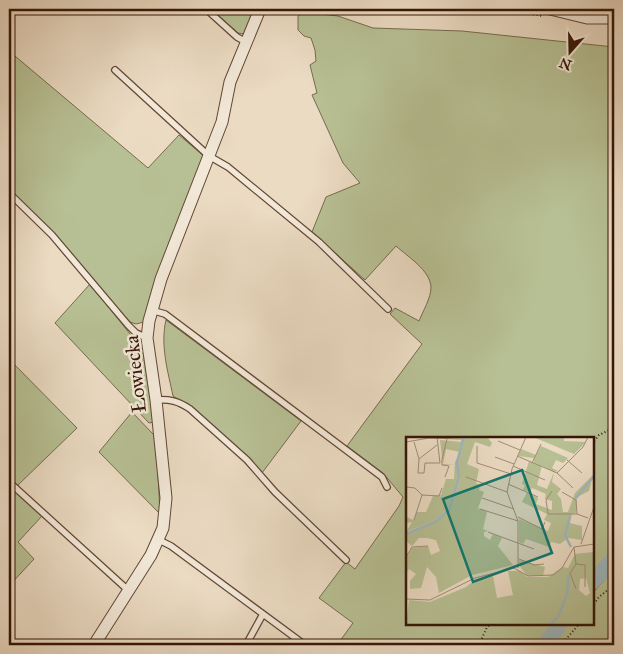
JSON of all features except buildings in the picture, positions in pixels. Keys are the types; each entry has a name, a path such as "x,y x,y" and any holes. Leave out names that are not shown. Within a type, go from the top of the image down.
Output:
{"street":[{"name":"Łowiecka","path":"94,645 159,540 163,528 166,498 156,400 147,338 151,310 161,279 222,122 230,82 260,9"},
{"path":"549,13 587,18 614,18"}],"lane":[{"path":"206,9 237,37 246,42"},
{"path":"115,70 209,156 228,167 319,242 388,309"},
{"path":"9,193 52,235 128,325 136,333 147,338"},
{"path":"151,310 164,314 382,477 387,487"},
{"path":"156,400 175,401 190,409 247,460 275,492 346,560"},
{"path":"9,482 128,591"},
{"path":"159,540 171,546 305,645"},
{"path":"246,645 263,614"}],"path":[{"path":"460,9 549,13"},
{"path":"593,443 600,435 614,428"},
{"path":"593,606 599,597 614,585"},
{"path":"479,645 487,627 491,624"},
{"path":"561,645 579,624"}],"green space":[{"path":"211,9 255,9 244,34 238,33"},
{"path":"304,12 338,16 373,28 462,31 614,47 614,553 593,574 593,437 406,437 406,624 552,624 540,645 337,645 353,623 319,598 346,562 355,569 399,506 403,497 383,473 347,446 422,344 390,314 395,308 419,321 431,287 430,281 423,269 396,246 365,280 312,232 326,197 360,183 343,163 312,95 317,93 310,65 316,61 315,50 311,38 304,36 298,30 298,16"},
{"path":"9,51 148,168 179,135 205,157 144,322 136,324 130,322 54,235 9,190"},
{"path":"90,284 143,350 151,392 154,422 149,423 55,323"},
{"path":"166,320 301,421 262,473 208,422 173,396 164,349"},
{"path":"9,359 77,428 17,486 9,478"},
{"path":"132,412 156,435 160,514 99,452"},
{"path":"9,486 42,516 18,542 34,559 9,586"},
{"path":"614,569 614,645 552,645 567,624 593,624 593,593"}],"waterway":[{"path":"593,581 614,559"},
{"path":"546,645 559,624"}]}
